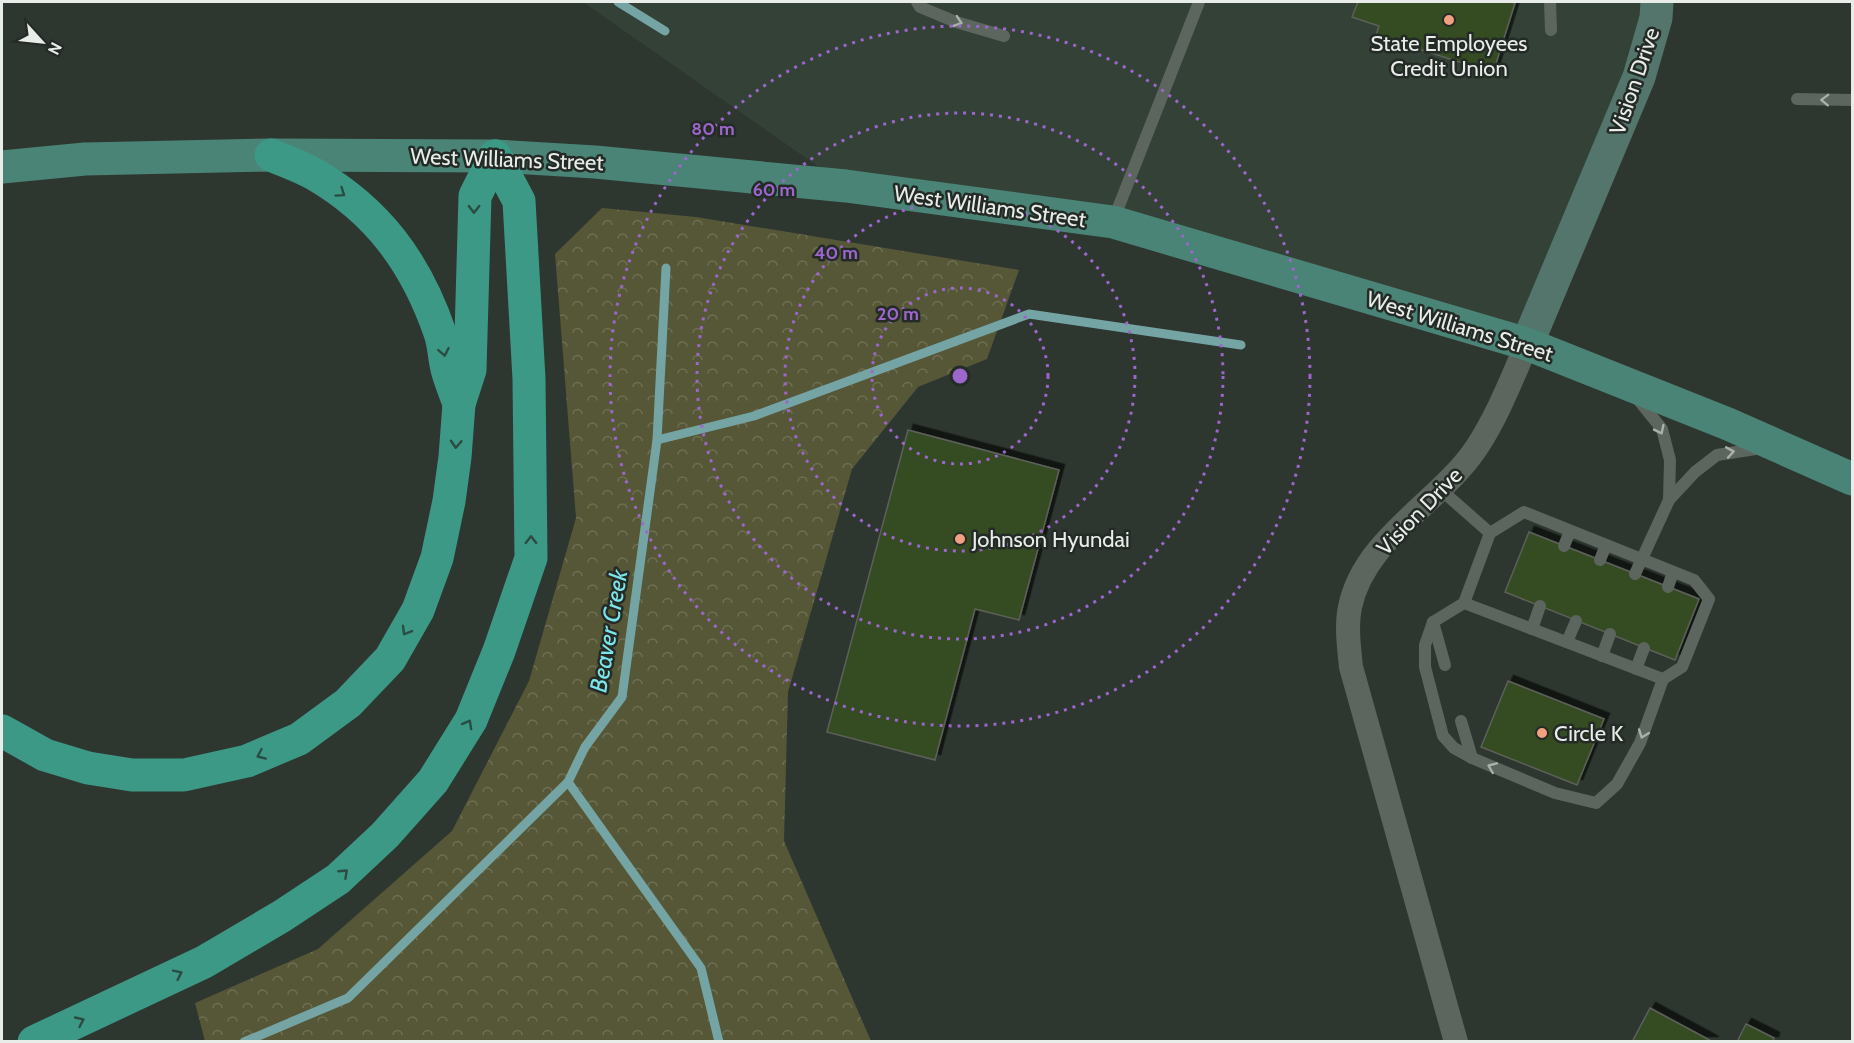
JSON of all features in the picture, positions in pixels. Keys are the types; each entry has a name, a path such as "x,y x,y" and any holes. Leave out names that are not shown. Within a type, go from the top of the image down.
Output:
{"highway":[{"path":"271,155 313,173 355,203 378,224 398,248 422,287 441,335 447,371 459,404"},
{"path":"2,731 45,755 88,768 132,775 184,775 248,761 299,739 348,703 390,659 418,610 437,558 449,501 459,404 470,370 475,196 495,156"},
{"path":"34,1041 204,962 338,879 385,835 433,781 471,720 499,651 531,558 529,379 519,201 495,156"}],"main road":[{"name":"West Williams Street","path":"2,167 85,159 271,155 495,156 595,162 846,186 1113,222 1527,344 1778,446 1852,479"}],"street":[{"name":"Vision Drive","path":"1456,1041 1351,667 1348,636 1350,607 1357,585 1370,562 1402,523 1460,469 1477,447 1499,406 1640,77 1656,18 1657,2"}],"lane":[{"path":"917,2 920,7 956,22 1004,36"},
{"path":"1113,222 1199,2"},
{"path":"1550,2 1551,30"},
{"path":"1797,99 1852,100"},
{"path":"1626,383 1662,429 1670,460 1669,500"},
{"path":"1635,574 1669,500 1695,472 1717,454 1778,446"},
{"path":"1440,489 1490,533"},
{"path":"1524,512 1694,580 1709,599 1682,667 1663,679 1640,743 1617,784 1596,803 1555,793 1472,758 1454,748 1443,736 1425,667 1425,645 1433,622 1464,603 1490,533 1524,512"},
{"path":"1564,546 1570,531"},
{"path":"1600,560 1606,545"},
{"path":"1668,587 1673,572"},
{"path":"1464,603 1663,679"},
{"path":"1532,629 1540,606"},
{"path":"1567,642 1576,621"},
{"path":"1433,622 1445,665"},
{"path":"1602,656 1610,634"},
{"path":"1636,669 1644,648"},
{"path":"1461,721 1472,758"}],"shaded area":[{"path":"583,2 1657,2 1527,344 1113,222 846,186"}],"green space":[{"path":"602,208 696,217 1019,270 987,359 918,387 852,469 788,692 784,841 871,1041 205,1041 195,1003 318,949 452,831 529,681 576,518 555,254"}],"building":[{"path":"1358,2 1515,3 1493,73 1376,35 1379,26 1352,17"},
{"name":"Johnson Hyundai","path":"908,430 1059,470 1019,620 975,609 935,760 827,732"},
{"path":"1529,532 1699,599 1675,660 1505,592"},
{"name":"Circle K","path":"1508,681 1604,719 1577,785 1481,747"},
{"path":"1650,1008 1713,1042 1632,1042"},
{"path":"1746,1024 1774,1038 1773,1042 1737,1042"}],"waterway":[{"name":"Beaver Creek","path":"618,2 665,31"},
{"name":"Beaver Creek","path":"244,1042 348,998 568,782 585,747 622,697 657,440 666,268"},
{"path":"657,440 754,416 1029,314 1241,345"},
{"path":"568,782 701,968 719,1042"}],"place":[{"name":"State Employees Credit Union","path":"1449,20"},
{"name":"Johnson Hyundai","path":"960,539"},
{"name":"Circle K","path":"1542,733"}]}
